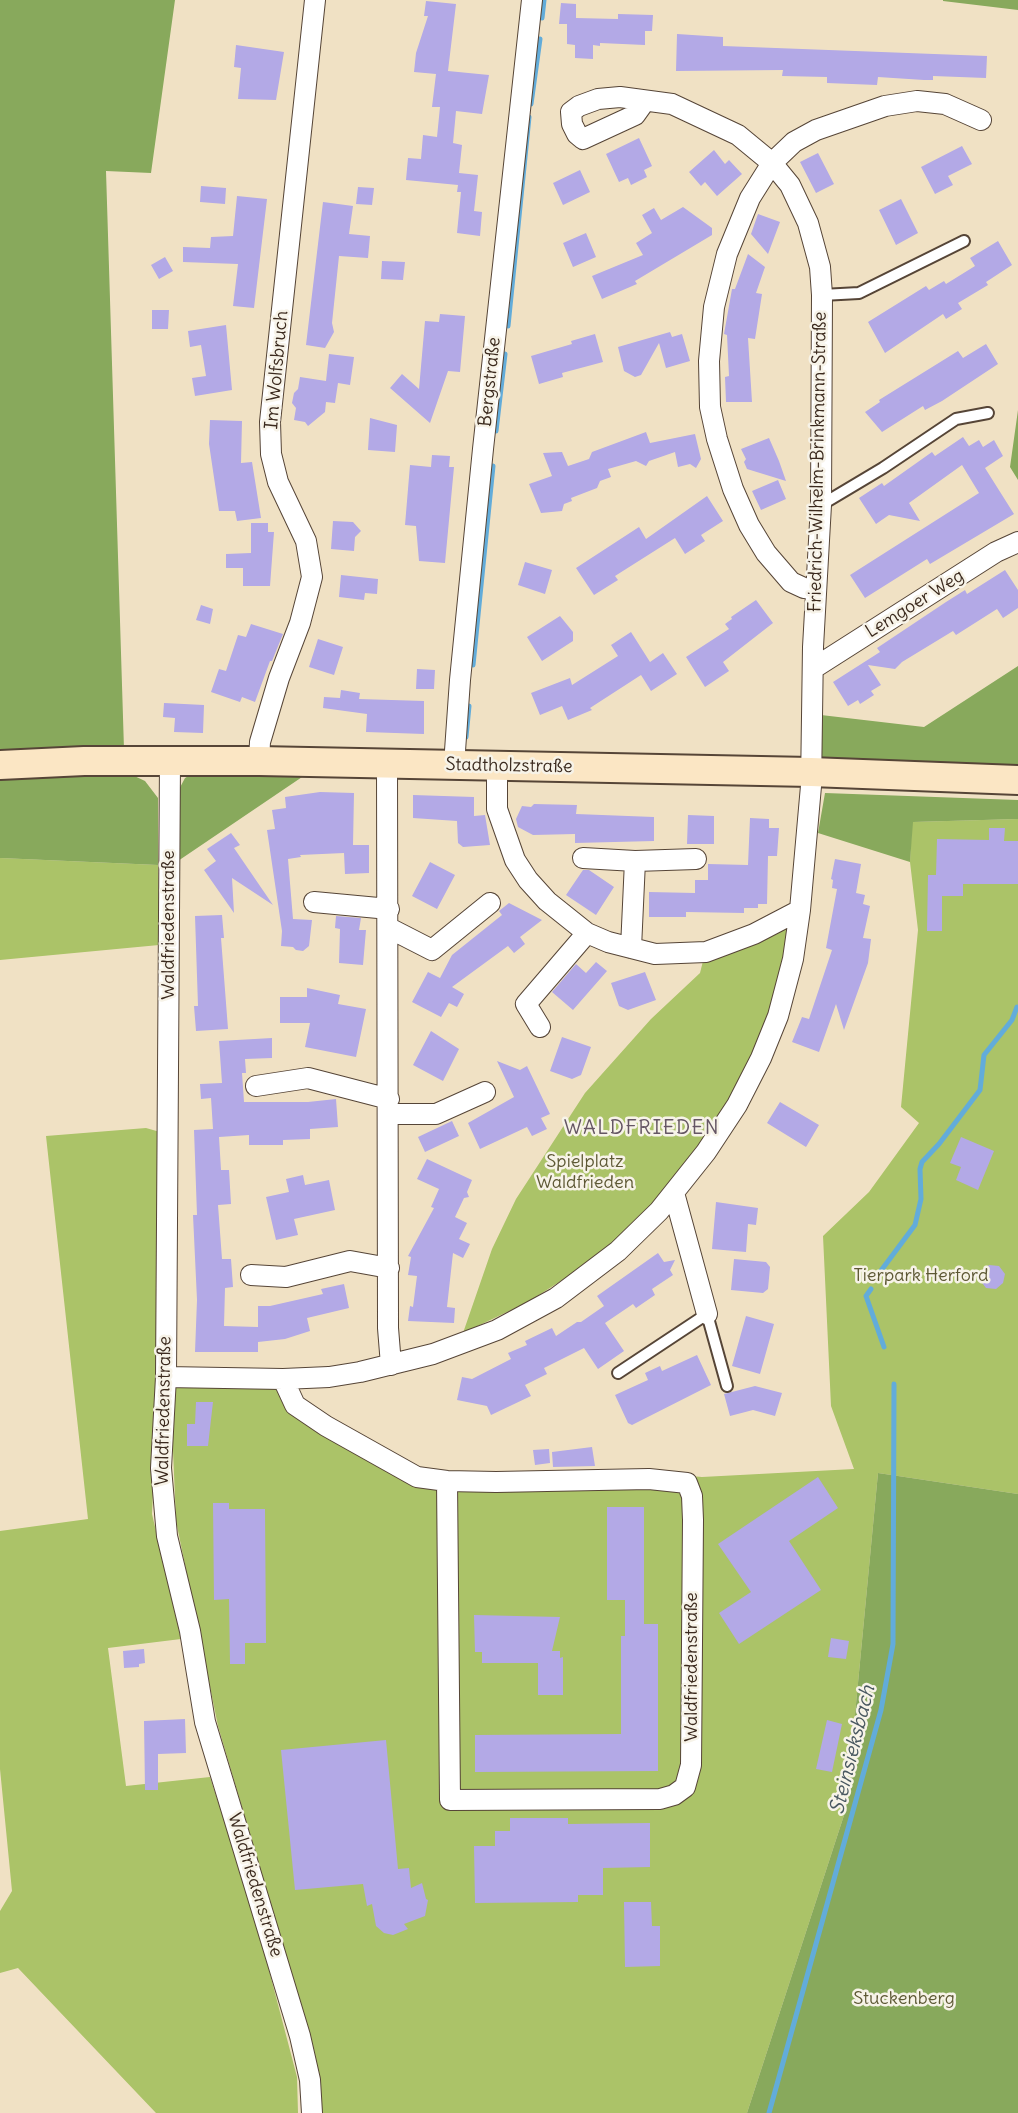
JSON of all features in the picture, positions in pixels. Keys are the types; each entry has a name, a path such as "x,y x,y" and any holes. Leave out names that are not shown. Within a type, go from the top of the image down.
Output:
{"street":[{"name":"Im Wolfsbruch","path":"258,761 260,742 279,678 300,623 312,577 306,541 278,482 272,454 270,422 315,0"},
{"name":"Bergstraße","path":"454,765 483,449 532,0"},
{"name":"Friedrich-Wilhelm-Brinkmann-Straße","path":"165,1377 283,1379 330,1377 391,1365 433,1354 497,1330 556,1298 618,1251 674,1193 731,1115 761,1058 778,1016 793,959 800,910 811,772 816,589 821,505 822,295 820,267 808,223 790,185 772,163 738,135 706,118 672,104 645,100"},
{"path":"816,589 804,588 791,582 766,553 748,525 733,489 710,407 709,361 714,307 727,254 750,198 772,163 794,142 816,130 885,106 916,101 945,104 981,120"},
{"name":"Lemgoer Weg","path":"814,668 996,552 1018,542"},
{"name":"Waldfriedenstraße","path":"170,761 165,1377 161,1468 167,1536 190,1631 205,1722 300,2036 310,2080 312,2113"},
{"name":"Stadtholzstraße","path":"0,765 258,761 811,772 1018,780"},
{"path":"387,764 391,1365"},
{"path":"497,766 497,809 515,860 528,880 547,901 587,933 655,954 706,952 754,934 800,910"},
{"path":"582,858 635,861 696,859"},
{"path":"631,948 635,861"},
{"path":"314,902 389,918 432,950 490,903"},
{"path":"540,1027 526,1005 587,933"},
{"path":"256,1086 308,1078 389,1107 436,1114 485,1092"},
{"path":"674,1193 707,1314"},
{"path":"251,1275 286,1277 350,1261 389,1268"},
{"name":"Waldfriedenstraße","path":"283,1379 295,1404 326,1426 417,1477 447,1481 649,1479 687,1483 692,1496 693,1520 691,1765 685,1787 674,1795 660,1799 450,1800 447,1481"}],"lane":[{"path":"822,295 859,293 964,241"},
{"path":"821,505 883,468 956,419 988,413"},
{"path":"618,1373 707,1314 727,1386"}],"green space":[{"path":"0,0 175,0 151,173 106,171 124,749 128,773 145,781 158,798 158,865 0,858"},
{"path":"1018,0 1018,10 943,1"},
{"path":"1018,410 1018,480 1010,467"},
{"path":"1018,666 1018,774 819,763 821,715 924,727"},
{"path":"201,769 308,773 175,863 176,795 185,778"},
{"path":"825,793 1018,800 1018,819 913,822 910,862 818,833"},
{"name":"Tierpark Herford","path":"1018,819 1018,1494 878,1473 846,1809 747,2113 317,2113 316,2059 218,1726 176,1521 170,1380 272,1383 422,1473 648,1472 702,1477 854,1469 831,1406 823,1236 869,1192 919,1123 901,1107 918,930 910,862 912,822"},
{"path":"0,858 158,865 159,945 0,960"},
{"name":"Spielplatz Waldfrieden","path":"784,925 790,929 775,998 750,1065 720,1119 645,1215 595,1259 528,1302 463,1333 492,1249 516,1199 585,1093 651,1019 700,973 703,961"},
{"path":"146,1128 160,1132 158,1383 152,1514 181,1639 108,1648 126,1786 210,1777 254,1913 297,2077 298,2113 156,2113 18,1968 0,1973 0,1911 12,1891 0,1769 0,1531 88,1519 46,1136"},
{"name":"Stuckenberg","path":"878,1473 1018,1494 1018,2113 747,2113 846,1809"}],"building":[{"path":"426,1 456,4 448,71 489,75 482,114 456,111 453,143 462,145 459,173 478,175 474,211 482,212 480,236 457,233 461,192 457,192 458,185 406,180 408,158 421,159 423,135 437,137 440,107 432,107 436,74 414,72 416,53 428,16 424,16"},
{"path":"561,3 576,4 576,18 618,19 618,14 653,15 652,31 645,31 645,45 600,43 600,46 593,45 593,59 575,58 575,45 567,44 567,24 559,24"},
{"path":"677,34 723,37 723,46 987,56 986,78 933,76 933,80 924,80 878,77 877,85 827,83 827,77 782,76 783,70 676,71"},
{"path":"236,45 284,52 276,100 238,99 241,68 234,67"},
{"path":"639,138 652,166 644,170 647,177 631,185 628,178 619,182 606,154"},
{"path":"962,146 972,164 948,176 953,185 935,194 921,167"},
{"path":"714,150 725,164 729,160 742,174 717,196 705,182 701,186 689,172"},
{"path":"818,153 834,184 816,193 800,162"},
{"path":"580,170 590,192 563,205 553,183"},
{"path":"201,186 226,188 225,204 200,202"},
{"path":"358,187 374,188 372,205 356,204"},
{"path":"237,196 267,199 254,308 233,306 238,264 183,262 183,247 210,248 211,237 233,236"},
{"path":"901,199 918,233 896,245 879,210"},
{"path":"323,202 353,206 349,234 370,236 368,258 339,256 332,323 334,332 325,348 306,345"},
{"path":"683,207 712,228 712,235 635,281 637,284 602,299 592,276 643,255 636,243 652,233 642,215 654,208 661,220"},
{"path":"758,214 780,222 768,254 751,234"},
{"path":"586,233 596,257 573,267 563,243"},
{"path":"998,241 1012,265 986,282 988,285 958,303 962,309 946,319 943,314 885,353 868,322 926,286 929,290 944,281 946,284 975,266 970,258"},
{"path":"748,254 765,267 756,293 762,294 755,339 748,338 752,402 726,402 725,377 729,376 727,335 724,334 732,289 735,289"},
{"path":"165,257 173,271 159,279 151,265"},
{"path":"382,261 405,262 403,280 381,279"},
{"path":"152,310 169,310 168,329 152,329"},
{"path":"440,314 465,316 460,372 448,371 430,423 390,388 402,374 419,389 425,321 439,322"},
{"path":"226,325 232,390 195,396 192,378 206,376 201,345 190,347 188,331"},
{"path":"670,332 672,337 682,334 690,361 666,368 659,343 641,375 635,377 624,371 618,347"},
{"path":"595,334 603,362 562,373 563,377 539,384 531,356 572,344 571,341"},
{"path":"986,344 998,364 942,401 925,410 923,406 882,432 865,412 880,402 879,400 958,351 963,358"},
{"path":"329,354 354,357 350,385 338,383 335,403 326,402 325,412 308,426 305,422 294,420 296,408 292,403 294,393 298,389 300,377 326,381"},
{"path":"370,418 397,425 395,452 368,450"},
{"path":"210,420 242,421 241,463 252,462 261,518 237,521 235,511 219,511 209,444"},
{"path":"646,432 650,443 695,434 701,459 696,468 690,464 678,467 675,452 649,461 646,466 636,461 608,469 611,477 600,481 597,488 571,498 572,501 564,504 562,511 541,513 529,484 552,476 543,453 562,452 568,466 589,459 592,452"},
{"path":"963,437 969,446 979,440 983,447 994,440 1003,456 985,468 1014,514 930,564 927,559 865,598 850,575 979,493 962,465 909,503 920,521 889,515 876,524 859,498 882,483 884,486 932,452 935,456"},
{"path":"769,438 786,481 747,469 744,462 746,459 741,449"},
{"path":"432,455 450,456 449,467 454,467 445,563 419,561 416,526 405,525 410,465 431,467"},
{"path":"778,480 786,499 761,510 752,491"},
{"path":"707,496 723,521 701,535 705,541 685,554 675,538 615,576 618,580 594,595 576,568 639,527 646,539"},
{"path":"333,521 353,522 361,531 355,537 354,551 331,549"},
{"path":"251,523 268,523 268,532 274,532 270,586 243,586 243,568 226,568 226,554 251,553"},
{"path":"525,562 552,570 545,594 518,585"},
{"path":"1005,570 1018,590 1018,608 1003,618 997,609 956,635 953,631 902,662 895,669 868,665 881,685 871,691 874,695 860,704 858,700 848,706 833,682 880,652 877,648 946,602 965,590 967,594"},
{"path":"341,575 378,579 377,594 365,593 364,600 339,597"},
{"path":"756,600 773,623 723,662 729,671 705,687 686,657 729,629 725,624 732,619 731,617"},
{"path":"201,605 213,609 210,624 196,620"},
{"path":"560,616 573,632 573,641 542,661 527,637"},
{"path":"251,624 283,634 255,702 242,697 240,702 211,692 219,669 226,671 238,635 246,637"},
{"path":"631,632 650,662 663,653 677,674 651,691 641,675 590,708 592,710 568,720 562,706 540,715 531,693 570,678 572,685 618,656 611,645"},
{"path":"318,639 343,647 334,675 309,667"},
{"path":"417,669 435,670 434,689 416,689"},
{"path":"341,690 360,693 359,699 424,701 424,734 366,732 367,714 323,708 324,697 340,698"},
{"path":"164,703 204,705 203,733 174,732 175,718 163,717"},
{"path":"320,792 354,793 353,845 369,845 369,873 345,874 344,853 300,855 301,857 288,859 293,919 312,920 309,946 303,951 281,946 282,931 267,830 275,829 272,810 286,808 285,797"},
{"path":"413,795 474,797 474,816 485,815 490,845 463,847 458,843 457,821 413,818"},
{"path":"534,804 577,805 576,814 654,817 654,841 575,843 575,834 533,835 518,827 516,819 522,806 531,807"},
{"path":"688,815 714,816 714,844 687,844"},
{"path":"750,818 769,819 769,828 779,828 777,856 768,856 767,904 758,904 758,908 744,908 744,913 686,912 686,917 649,917 649,892 695,893 695,880 708,880 708,864 748,865"},
{"path":"989,828 1005,828 1004,841 1018,841 1018,884 963,884 963,896 942,896 942,931 927,931 928,875 936,875 937,839 989,840"},
{"path":"231,833 240,845 234,848 273,905 232,878 234,913 204,870 216,861 207,849"},
{"path":"835,859 861,864 856,893 865,895 863,904 870,906 863,938 871,939 868,963 844,1030 836,1004 819,1052 792,1042 802,1017 809,1019 832,950 826,948 837,889 832,888 833,880 831,879"},
{"path":"430,862 455,875 437,909 412,896"},
{"path":"583,870 589,870 614,887 596,915 566,895"},
{"path":"509,903 542,920 520,937 525,944 514,953 508,946 452,987 464,994 457,1007 449,1003 441,1017 412,1002 428,972 440,978 452,955 502,915 499,911"},
{"path":"222,915 224,938 221,938 228,1029 196,1031 194,1006 198,1006 195,916"},
{"path":"336,916 361,918 359,930 366,930 363,965 339,963 340,929 335,928"},
{"path":"596,962 607,971 573,1010 552,992 576,964 586,973"},
{"path":"645,972 656,1000 628,1010 619,1006 611,983"},
{"path":"307,988 340,995 338,1004 366,1009 356,1057 305,1047 310,1023 280,1023 280,997 307,997"},
{"path":"431,1031 459,1049 443,1081 413,1065"},
{"path":"562,1037 591,1047 581,1075 572,1079 550,1071"},
{"path":"272,1038 272,1058 245,1059 246,1073 242,1073 244,1102 308,1102 336,1099 338,1127 310,1129 310,1139 283,1140 283,1145 249,1145 249,1135 219,1137 221,1170 229,1170 231,1204 218,1205 222,1259 231,1259 233,1287 225,1288 224,1326 258,1327 258,1306 270,1306 323,1294 321,1289 344,1284 349,1308 307,1318 310,1331 285,1339 258,1342 258,1352 195,1352 197,1300 193,1215 197,1215 194,1130 213,1129 211,1098 201,1099 200,1084 222,1083 219,1041"},
{"path":"497,1061 520,1070 527,1066 550,1114 541,1118 547,1129 532,1136 527,1127 480,1149 468,1123 514,1097"},
{"path":"780,1102 819,1125 806,1147 767,1123"},
{"path":"452,1121 459,1136 425,1152 418,1137"},
{"path":"961,1137 994,1151 978,1190 956,1180 961,1167 950,1163"},
{"path":"427,1159 472,1180 467,1192 469,1197 464,1198 455,1217 467,1223 459,1239 470,1244 463,1258 453,1253 447,1307 455,1308 454,1323 408,1321 410,1306 413,1307 417,1276 408,1275 411,1257 408,1256 434,1208 431,1207 439,1189 417,1179"},
{"path":"303,1175 305,1185 329,1180 335,1210 294,1219 298,1235 276,1240 266,1197 289,1192 286,1179"},
{"path":"716,1202 758,1208 756,1225 748,1224 746,1252 712,1249"},
{"path":"658,1253 664,1262 675,1260 670,1270 673,1275 652,1289 655,1295 636,1308 633,1304 605,1323 624,1351 598,1369 584,1348 544,1368 547,1374 525,1385 531,1396 491,1415 487,1406 457,1400 462,1377 472,1379 511,1359 508,1353 527,1345 525,1341 552,1328 556,1336 577,1322 581,1322 604,1306 597,1296"},
{"path":"734,1259 766,1262 770,1267 768,1289 763,1293 731,1290"},
{"path":"989,1265 999,1266 1005,1274 1003,1283 996,1289 986,1288 976,1275"},
{"path":"746,1316 774,1324 760,1374 732,1366"},
{"path":"697,1355 711,1385 632,1425 628,1423 615,1395 648,1380 645,1373 660,1366 662,1371"},
{"path":"755,1386 782,1393 775,1416 753,1410 730,1416 724,1394"},
{"path":"196,1402 213,1402 208,1446 187,1446 187,1424 195,1424"},
{"path":"592,1447 595,1466 553,1467 552,1452"},
{"path":"549,1449 550,1463 535,1465 533,1450"},
{"path":"818,1477 838,1508 789,1541 821,1590 739,1644 719,1613 751,1592 718,1544"},
{"path":"213,1503 229,1503 229,1509 265,1509 266,1643 245,1643 245,1664 230,1664 229,1599 214,1600"},
{"path":"607,1507 644,1507 644,1624 658,1624 658,1771 475,1772 475,1735 621,1734 621,1636 625,1636 625,1600 607,1600"},
{"path":"474,1615 560,1617 552,1651 560,1651 560,1658 563,1657 563,1695 538,1695 538,1663 482,1663 482,1652 475,1652"},
{"path":"831,1638 849,1641 846,1659 828,1657"},
{"path":"144,1649 145,1663 139,1664 139,1667 124,1668 123,1651"},
{"path":"185,1719 186,1753 158,1754 158,1790 145,1790 144,1721"},
{"path":"827,1720 842,1724 832,1772 816,1769"},
{"path":"386,1740 398,1869 409,1868 411,1888 422,1883 428,1900 425,1916 404,1924 408,1929 393,1935 384,1933 376,1926 372,1904 367,1906 363,1884 295,1890 281,1750"},
{"path":"510,1818 568,1818 568,1824 650,1823 650,1867 603,1868 603,1895 578,1895 578,1902 475,1903 474,1846 495,1846 495,1831 510,1831"},
{"path":"624,1902 651,1902 652,1926 660,1926 660,1966 625,1967"}],"waterway":[{"path":"542,18 544,0"},
{"path":"531,104 540,39"},
{"path":"508,326 529,117"},
{"path":"496,431 505,354"},
{"path":"473,665 493,466"},
{"path":"466,737 469,706"},
{"name":"Steinsieksbach","path":"877,1276 915,1225 921,1199 920,1169 922,1162 939,1144 980,1090 984,1055 1012,1020 1017,1007"},
{"name":"Steinsieksbach","path":"871,1289 866,1296 884,1347"},
{"name":"Steinsieksbach","path":"769,2113 881,1710 893,1644 894,1384"}],"district":[{"name":"WALDFRIEDEN","path":"642,1128"}]}
